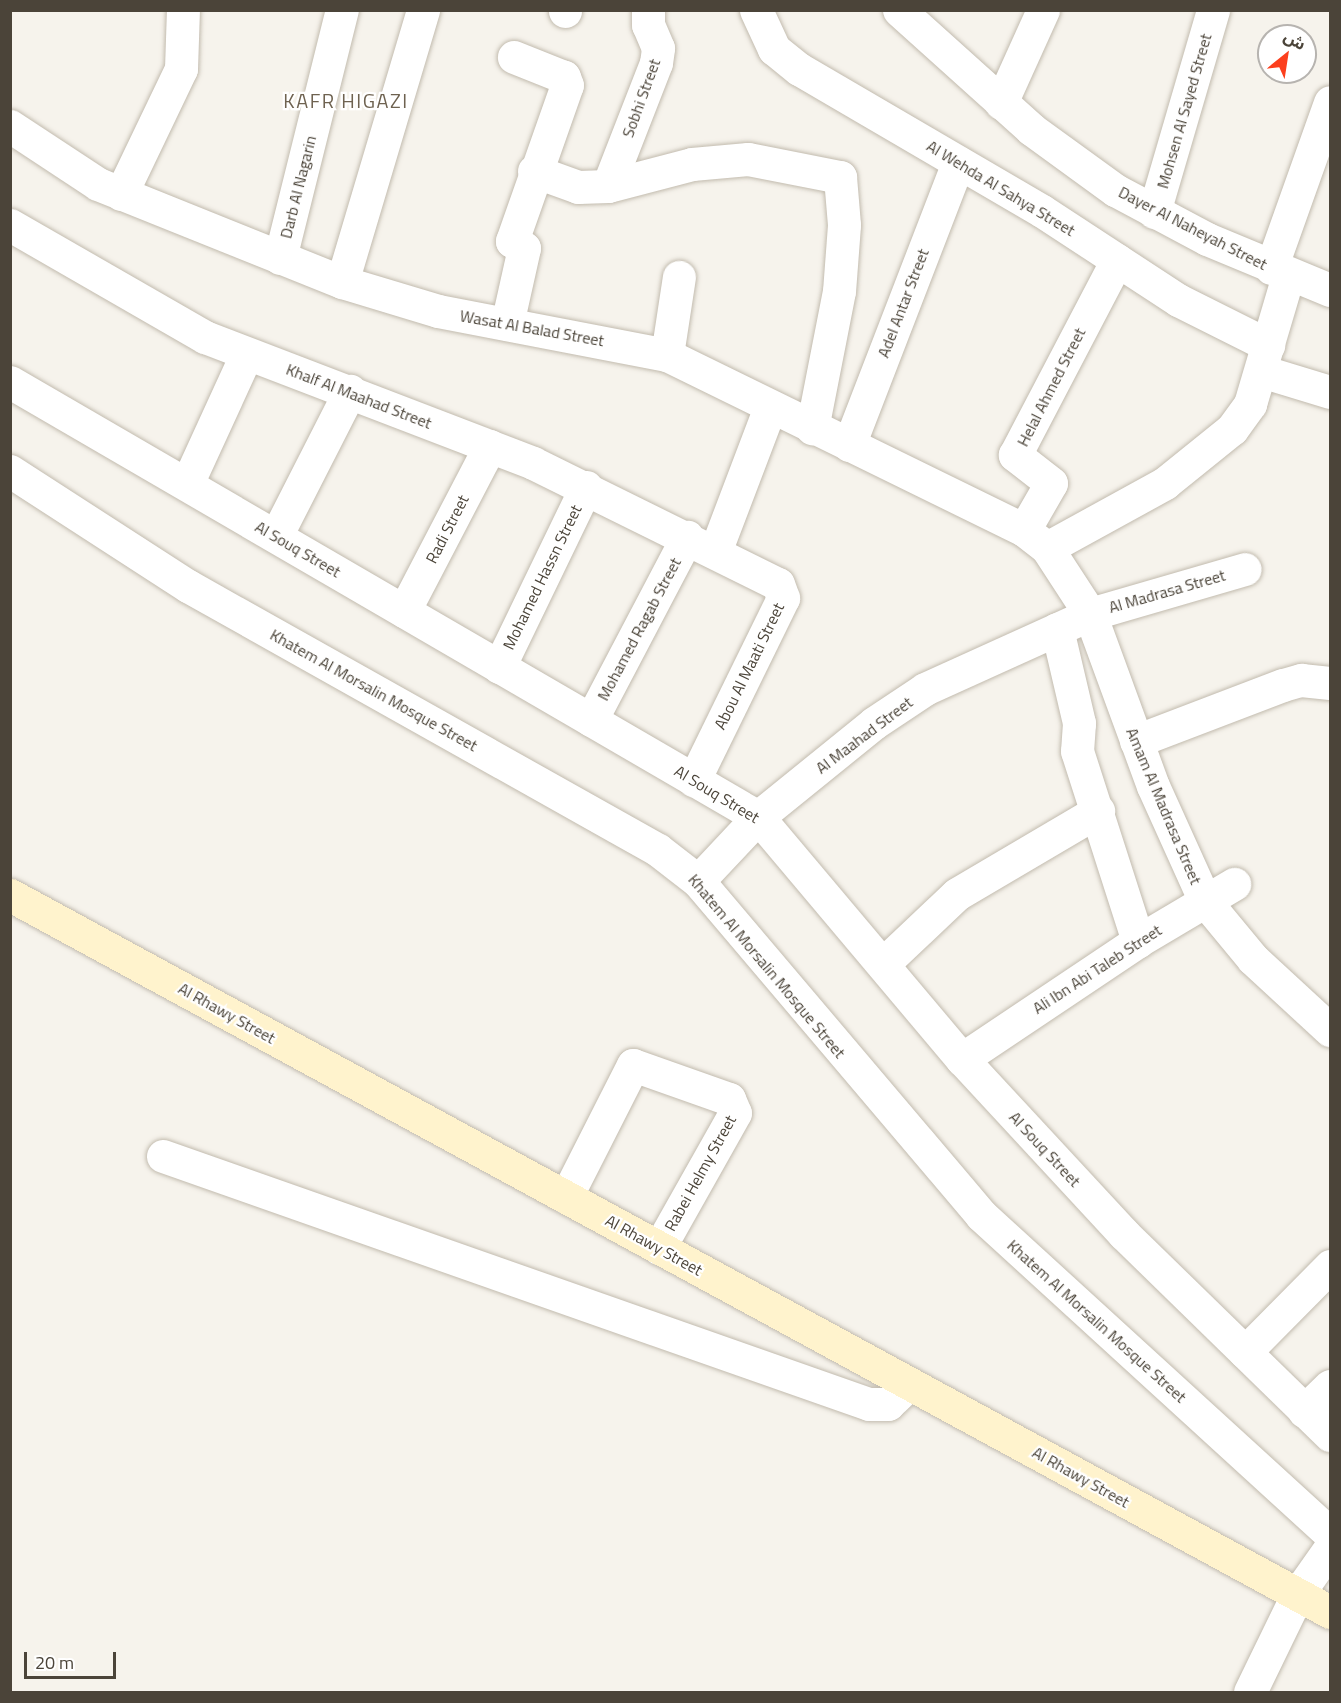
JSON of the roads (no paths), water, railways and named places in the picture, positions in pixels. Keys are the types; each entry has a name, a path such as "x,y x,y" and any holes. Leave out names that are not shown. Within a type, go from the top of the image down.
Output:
{"street":[{"path":"121,194 181,69 183,10"},
{"name":"Darb Al Nagarin","path":"280,258 342,10"},
{"path":"342,282 423,10"},
{"name":"Sobhi Street","path":"608,186 657,63 648,10"},
{"name":"Al Wehda Al Sahya Street","path":"756,10 774,49 799,69 958,162 1117,260 1264,358 1330,392"},
{"name":"Dayer Al Naheyah Street","path":"899,10 1001,103 1074,163 1154,212 1280,272 1330,290"},
{"path":"1001,103 1043,10"},
{"name":"Mohsen Al Sayed Street","path":"1154,212 1213,10"},
{"path":"507,324 524,248 512,241 534,171 567,80 514,57"},
{"path":"1035,539 1197,461 1244,413 1264,358 1280,272 1330,102"},
{"name":"Wasat Al Balad Street","path":"10,126 121,194 342,282 438,311 667,355 1035,539"},
{"path":"534,171 578,187 608,186 727,160 832,173 844,187 843,236 832,333 812,428"},
{"name":"Adel Antar Street","path":"849,445 958,162"},
{"name":"Khalf Al Maahad Street","path":"14,235 246,355 350,391 490,446 586,487 715,552"},
{"name":"Helal Ahmed Street","path":"1035,539 1051,483 1015,456 1117,260"},
{"path":"667,355 679,277"},
{"path":"187,484 246,355"},
{"name":"Al Souq Street","path":"10,382 758,817 884,963 962,1059 1124,1234 1330,1435"},
{"path":"276,536 350,391"},
{"path":"715,552 770,407"},
{"name":"Radi Street","path":"404,611 490,446"},
{"name":"Khatem Al Morsalin Mosque Street","path":"10,471 188,586 658,849 698,881 974,1208 1330,1534"},
{"name":"Mohamed Hassn Street","path":"499,667 586,487"},
{"name":"Mohamed Ragab Street","path":"591,720 687,537"},
{"name":"Amam Al Madrasa Street","path":"1035,539 1090,614 1136,741 1205,901 1253,959 1330,1030"},
{"name":"Abou Al Maati Street","path":"694,780 783,598 778,584 715,552"},
{"name":"Al Madrasa Street","path":"1090,614 1245,569"},
{"name":"Al Maahad Street","path":"698,881 758,817 874,723 925,689 1090,614"},
{"path":"1057,629 1079,723 1077,751 1138,941"},
{"path":"1136,741 1283,685 1301,680 1330,683"},
{"path":"884,963 957,894 1098,811"},
{"name":"Ali Ibn Abi Taleb Street","path":"962,1059 1138,941 1234,884"},
{"name":"Al Rhawy Street","path":"10,895 1330,1612"},
{"name":"Rabei Helmy Street","path":"566,1197 633,1065 729,1099 735,1113 659,1248"},
{"path":"163,1156 869,1404 888,1404 909,1384"},
{"path":"1245,1352 1330,1266"},
{"path":"1304,1411 1330,1386"},
{"path":"1250,1692 1297,1595 1330,1548"}],"district":[{"name":"KAFR HIGAZI","path":"346,100"}]}
